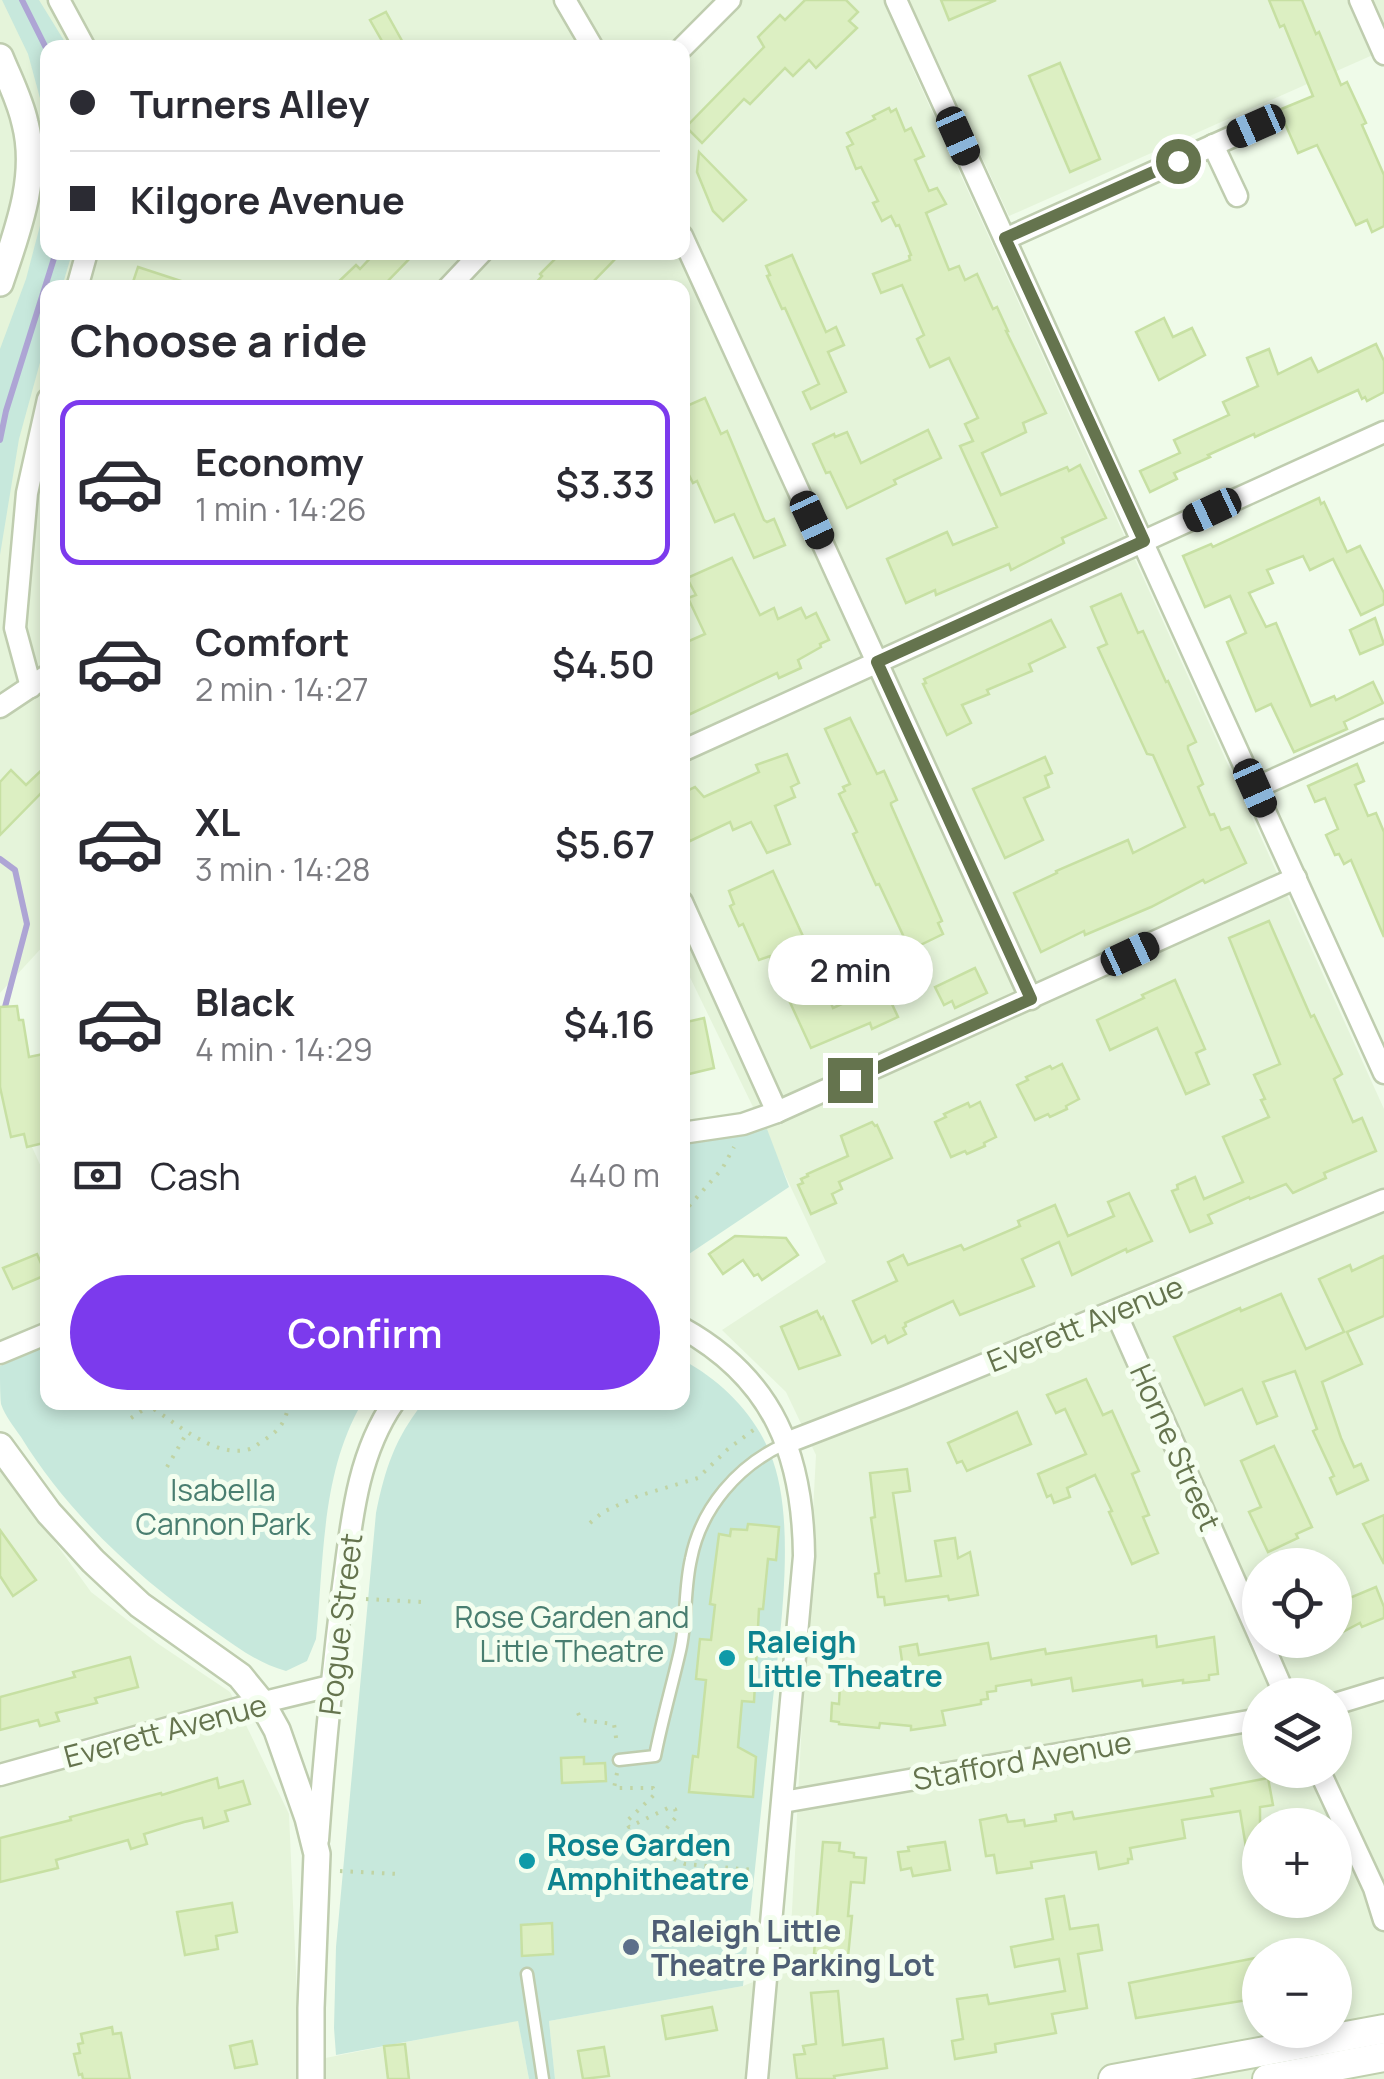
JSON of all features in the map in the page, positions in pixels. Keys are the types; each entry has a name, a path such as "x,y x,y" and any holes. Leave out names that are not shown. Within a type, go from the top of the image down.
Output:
{"main road":[{"path":"1113,2079 1384,2029"},
{"path":"1267,2079 1384,2057"}],"street":[{"path":"59,0 81,40"},
{"path":"566,0 588,40"},
{"path":"690,40 730,0"},
{"path":"896,0 1384,1073"},
{"path":"1360,0 1384,54"},
{"path":"0,57 7,93 25,122 30,148 23,215 0,282"},
{"path":"1005,238 1256,126"},
{"path":"1213,146 1236,196"},
{"path":"690,253 1031,999"},
{"path":"456,280 474,260"},
{"path":"690,747 1384,432"},
{"path":"0,707 39,681 14,628 27,494 40,435"},
{"path":"1255,788 1384,730"},
{"path":"690,1132 743,1124 777,1112 1296,878"},
{"path":"690,920 777,1112"},
{"name":"Everett Avenue","path":"786,1443 1384,1200"},
{"name":"Horne Street","path":"1115,1311 1242,1598"},
{"path":"690,1333 746,1375 770,1407 786,1443 802,1498 804,1556 757,2079"},
{"path":"0,1353 40,1336"},
{"name":"Pogue Street","path":"326,1862 330,1686 358,1489 380,1422 388,1410"},
{"path":"0,1446 49,1513 93,1561 140,1605 240,1676 262,1702 326,1862 311,2008 311,2079"},
{"name":"Everett Avenue","path":"0,1775 330,1686"},
{"path":"1352,1698 1384,1688"},
{"name":"Stafford Avenue","path":"783,1802 1242,1722"},
{"path":"1327,1788 1374,1888 1384,1920"}],"lane":[{"path":"619,1760 655,1756 680,1648 690,1560 702,1525 719,1496 742,1471 786,1443"},
{"path":"527,1974 543,2079"}],"path":[{"path":"690,1205 722,1169 743,1124"},
{"path":"131,1418 141,1410"},
{"path":"157,1410 220,1449 250,1449 274,1434 288,1410"},
{"path":"590,1523 602,1512 638,1496 698,1478 728,1448 758,1426"},
{"path":"167,1467 188,1431"},
{"path":"366,1600 422,1602"},
{"path":"578,1713 582,1720 614,1724 619,1760 614,1788 654,1788 654,1794 626,1822 629,1827 670,1807 677,1816 666,1828 662,1854 685,1864 754,1870"},
{"path":"326,1862 398,1874"}],"shaded area":[{"path":"0,0 1384,0 1384,50 1009,216 926,36 910,63 1384,1109 1384,2079 555,2079 549,2021 743,1986 789,1968 816,1455 786,1392 722,1330 826,1262 690,977 690,280 40,280 40,950 0,993"},
{"path":"0,1077 40,1164 40,1323 0,1342"},
{"path":"0,1466 91,1592 230,1692 289,1814 300,2063 518,2020 529,2079 0,2079"}],"green space":[{"path":"2,0 39,0 64,40 40,40 40,98 28,54"},
{"path":"40,226 40,260 70,260 64,280 40,280 40,362 19,439 0,555 0,349 26,279"},
{"path":"767,1129 789,1187 690,1253 690,1144"},
{"name":"Isabella Cannon Park","path":"40,1349 40,1410 359,1410 339,1458 332,1488 316,1639 307,1661 286,1671 257,1659 186,1611 107,1544 61,1493 10,1421 1,1404 0,1366"},
{"name":"Rose Garden and Little Theatre","path":"690,1364 723,1388 755,1424 779,1481 784,1584 743,1986 549,2021 555,2079 529,2079 518,2021 336,2055 336,1947 376,1513 387,1468 418,1410 690,1410"}],"building":[{"path":"805,0 846,0 858,12 849,21 857,28 816,68 809,60 793,76 785,68 750,104 744,99 702,143 690,131 690,123 764,47 758,37 780,15 785,20"},
{"path":"941,0 996,0 949,20"},
{"path":"1269,0 1302,0 1341,85 1347,82 1366,123 1362,125 1384,175 1384,226 1372,232 1367,220 1356,225 1317,145 1298,153 1279,110 1313,96 1284,25 1280,27"},
{"path":"386,12 402,40 381,40 370,20"},
{"path":"1060,63 1100,159 1070,172 1029,76"},
{"path":"889,108 891,112 896,109 905,131 911,128 924,156 915,160 929,191 937,188 946,204 926,213 949,270 959,266 965,280 977,274 993,309 997,307 1046,413 1023,423 1026,432 982,453 1001,495 1080,465 1106,518 1062,538 1064,543 1011,570 1009,564 936,595 935,590 906,603 887,559 947,532 953,545 997,527 960,446 973,441 965,424 978,418 949,358 930,367 917,339 924,335 902,285 881,293 873,274 910,260 911,255 899,225 891,216 882,221 873,203 878,201 861,167 856,169 847,147 853,144 847,133"},
{"path":"699,152 746,200 723,221 713,211 697,172"},
{"path":"792,255 826,332 836,327 844,345 828,352 846,392 811,409 803,392 819,384 767,276 770,275 766,266"},
{"path":"368,260 408,260 389,280 340,280 356,265 360,269"},
{"path":"554,260 614,260 595,280 538,280"},
{"path":"138,267 178,280 134,280"},
{"path":"1164,318 1173,337 1192,328 1205,355 1159,380 1136,332"},
{"path":"1376,344 1384,361 1384,392 1367,401 1358,390 1255,437 1254,434 1174,473 1177,479 1150,492 1140,471 1180,453 1174,440 1229,415 1223,402 1258,386 1247,358 1269,349 1278,374 1311,358 1318,372"},
{"path":"705,398 721,434 727,431 764,520 774,519 785,545 754,558 734,514 715,522 697,481 693,483 690,477 690,405"},
{"path":"928,430 941,458 847,508 813,444 847,432 861,463"},
{"path":"1319,498 1347,552 1360,546 1384,593 1384,604 1361,615 1333,559 1310,570 1303,556 1267,570 1273,583 1249,593 1266,627 1276,623 1311,706 1334,696 1336,700 1373,682 1383,703 1344,722 1347,729 1294,752 1271,704 1256,711 1227,642 1246,633 1230,596 1205,607 1183,556 1211,544 1213,547"},
{"path":"732,558 760,615 774,608 778,619 801,608 806,618 816,613 829,640 798,660 801,668 779,678 777,673 690,714 690,641 705,634 690,602 690,597 696,595 690,577"},
{"path":"1121,594 1196,742 1188,749 1203,784 1198,787 1210,815 1214,814 1221,830 1229,827 1246,863 1041,952 1014,893 1128,840 1133,853 1185,827 1098,648 1107,644 1091,607"},
{"path":"1375,618 1384,644 1360,654 1350,630"},
{"path":"1051,620 1065,647 1029,664 1032,671 962,705 971,723 947,735 924,679"},
{"path":"850,718 877,774 884,771 897,800 891,805 942,921 938,923 943,934 910,950 879,884 876,885 839,794 850,784 825,729"},
{"path":"787,754 799,783 791,787 795,797 775,806 790,844 767,853 751,822 733,830 730,822 690,841 690,789 695,787 704,797 759,772 756,765"},
{"path":"1045,757 1052,773 1045,776 1049,787 1024,798 1043,840 1005,858 973,789"},
{"path":"1357,764 1364,781 1355,785 1368,816 1376,813 1384,832 1384,937 1351,860 1344,864 1339,854 1335,855 1326,835 1338,829 1325,798 1315,802 1308,786"},
{"path":"11,770 26,785 40,772 40,794 0,835 0,782"},
{"path":"773,871 807,945 772,961 770,956 759,960 730,906 734,904 729,891"},
{"path":"1269,921 1311,1017 1314,1015 1342,1074 1334,1079 1353,1122 1362,1118 1376,1151 1324,1173 1326,1178 1293,1193 1286,1184 1249,1197 1208,1215 1212,1223 1190,1232 1172,1191 1195,1177 1204,1199 1243,1182 1223,1137 1269,1117 1254,1075 1280,1064 1229,938"},
{"path":"975,968 987,993 955,1008 952,1001 944,1005 935,987"},
{"path":"1175,980 1205,1049 1196,1053 1209,1084 1186,1094 1157,1028 1110,1050 1097,1020"},
{"path":"823,984 833,1008 883,985 898,1017 872,1029 870,1023 811,1048 788,998"},
{"path":"17,1006 29,1057 40,1055 40,1144 27,1147 24,1134 11,1137 0,1087 0,1007"},
{"path":"704,1018 714,1068 690,1074 690,1021"},
{"path":"1062,1064 1079,1099 1067,1109 1035,1120 1017,1085 1028,1080 1026,1077"},
{"path":"980,1102 996,1137 967,1154 965,1151 951,1157 935,1122 968,1103 970,1107"},
{"path":"872,1122 892,1158 839,1182 842,1189 832,1194 836,1203 811,1214 798,1185 803,1183 801,1179 848,1156 841,1136"},
{"path":"1129,1193 1152,1241 1072,1275 1059,1242 1022,1259 1034,1286 960,1315 953,1301 905,1323 906,1334 888,1343 885,1336 872,1343 853,1301 897,1281 888,1262 903,1255 908,1265 961,1245 964,1250 1020,1226 1018,1221 1055,1205 1068,1236 1114,1216 1108,1202"},
{"path":"735,1236 786,1238 798,1255 762,1280 758,1274 754,1276 743,1260 723,1274 709,1254"},
{"path":"37,1254 40,1278 13,1289 3,1268"},
{"path":"1384,1256 1384,1316 1347,1332 1362,1364 1322,1382 1354,1467 1361,1464 1368,1480 1337,1494 1295,1371 1263,1382 1277,1416 1257,1424 1242,1389 1205,1405 1174,1337 1281,1294 1306,1349 1344,1332 1319,1279 1350,1265 1352,1271"},
{"path":"817,1311 840,1355 799,1369 781,1327"},
{"path":"1086,1379 1103,1415 1112,1411 1139,1471 1132,1474 1149,1515 1143,1517 1158,1553 1132,1564 1095,1475 1067,1488 1070,1497 1054,1503 1051,1495 1047,1497 1038,1474 1086,1454 1065,1409 1056,1413 1047,1395"},
{"path":"1017,1412 1031,1444 967,1471 962,1461 957,1463 948,1443"},
{"path":"1274,1446 1312,1527 1277,1548 1266,1548 1249,1512 1261,1507 1241,1461"},
{"path":"907,1469 910,1491 893,1493 906,1581 941,1576 935,1541 955,1538 958,1558 970,1552 978,1595 885,1605 884,1597 878,1597 870,1473"},
{"path":"1384,1515 1384,1564 1363,1524"},
{"name":"Raleigh Little Theatre","path":"748,1524 779,1527 776,1560 768,1559 763,1609 759,1609 754,1702 742,1701 738,1747 756,1757 753,1797 689,1792 693,1756 698,1757 706,1680 696,1679 700,1639 711,1640 715,1605 710,1604 719,1534 730,1536 731,1529 747,1530"},
{"path":"0,1530 36,1580 13,1596 0,1576"},
{"path":"1376,1587 1384,1618 1352,1627 1352,1597"},
{"path":"1156,1636 1157,1647 1214,1637 1218,1674 1209,1675 1209,1680 1143,1686 1142,1680 1073,1691 1071,1678 996,1686 996,1691 987,1692 988,1699 981,1700 981,1704 942,1711 945,1725 911,1730 911,1726 880,1723 879,1728 831,1721 832,1703 839,1704 840,1684 855,1685 856,1678 905,1682 900,1647 917,1644 919,1655 988,1643 991,1659"},
{"path":"130,1657 138,1687 56,1713 59,1721 40,1726 38,1720 0,1730 0,1697"},
{"path":"584,1757 584,1764 605,1763 606,1781 562,1783 561,1758"},
{"path":"217,1778 219,1788 243,1781 250,1804 225,1811 228,1821 204,1828 202,1818 184,1822 144,1834 147,1844 131,1849 128,1840 56,1860 58,1868 0,1882 0,1838"},
{"path":"1242,1783 1242,1788 1270,1788 1273,1805 1242,1808 1242,1823 1240,1811 1182,1820 1185,1838 1130,1848 1132,1859 1128,1863 1099,1869 1096,1852 1031,1862 1032,1868 997,1873 994,1855 986,1856 980,1820 1006,1815 1008,1822 1024,1820 1025,1826 1056,1821 1055,1815 1072,1812 1074,1819 1213,1796 1211,1789"},
{"path":"823,1842 840,1843 839,1851 866,1858 864,1883 851,1882 848,1957 814,1954"},
{"path":"945,1842 950,1870 913,1876 911,1868 901,1870 898,1852"},
{"path":"1064,1896 1070,1929 1098,1925 1102,1950 1078,1954 1087,2008 1052,2014 1056,2033 995,2044 996,2052 955,2059 952,2041 963,2039 957,1999 987,1995 989,2004 1065,1991 1059,1959 1015,1967 1011,1947 1053,1939 1046,1899"},
{"path":"232,1903 237,1932 216,1936 218,1949 185,1955 177,1912"},
{"path":"552,1923 553,1954 522,1956 521,1925"},
{"path":"1242,1961 1242,2001 1136,2018 1129,1983"},
{"path":"838,1991 843,2045 883,2039 887,2068 834,2076 835,2079 797,2079 794,2055 805,2054 803,2046 816,2044 811,1993"},
{"path":"712,2007 717,2030 666,2039 662,2016"},
{"path":"112,2027 113,2034 121,2033 130,2079 83,2079 74,2054 80,2053 81,2034"},
{"path":"252,2041 257,2064 235,2068 230,2046"},
{"path":"405,2044 409,2079 388,2079 384,2046"},
{"path":"604,2047 609,2076 583,2079 578,2051"}],"waterway":[{"path":"22,0 42,40"},
{"path":"47,280 53,260"},
{"path":"0,440 40,303"},
{"path":"0,859 15,870 27,924 0,1026"}],"place":[{"name":"Raleigh Little Theatre","path":"727,1658"},
{"name":"Rose Garden Amphitheatre","path":"527,1861"},
{"name":"Raleigh Little Theatre Parking Lot","path":"631,1947"}],"route":[{"path":"850,1080 1031,999 877,662 1144,541 1005,238 1178,161"}]}
